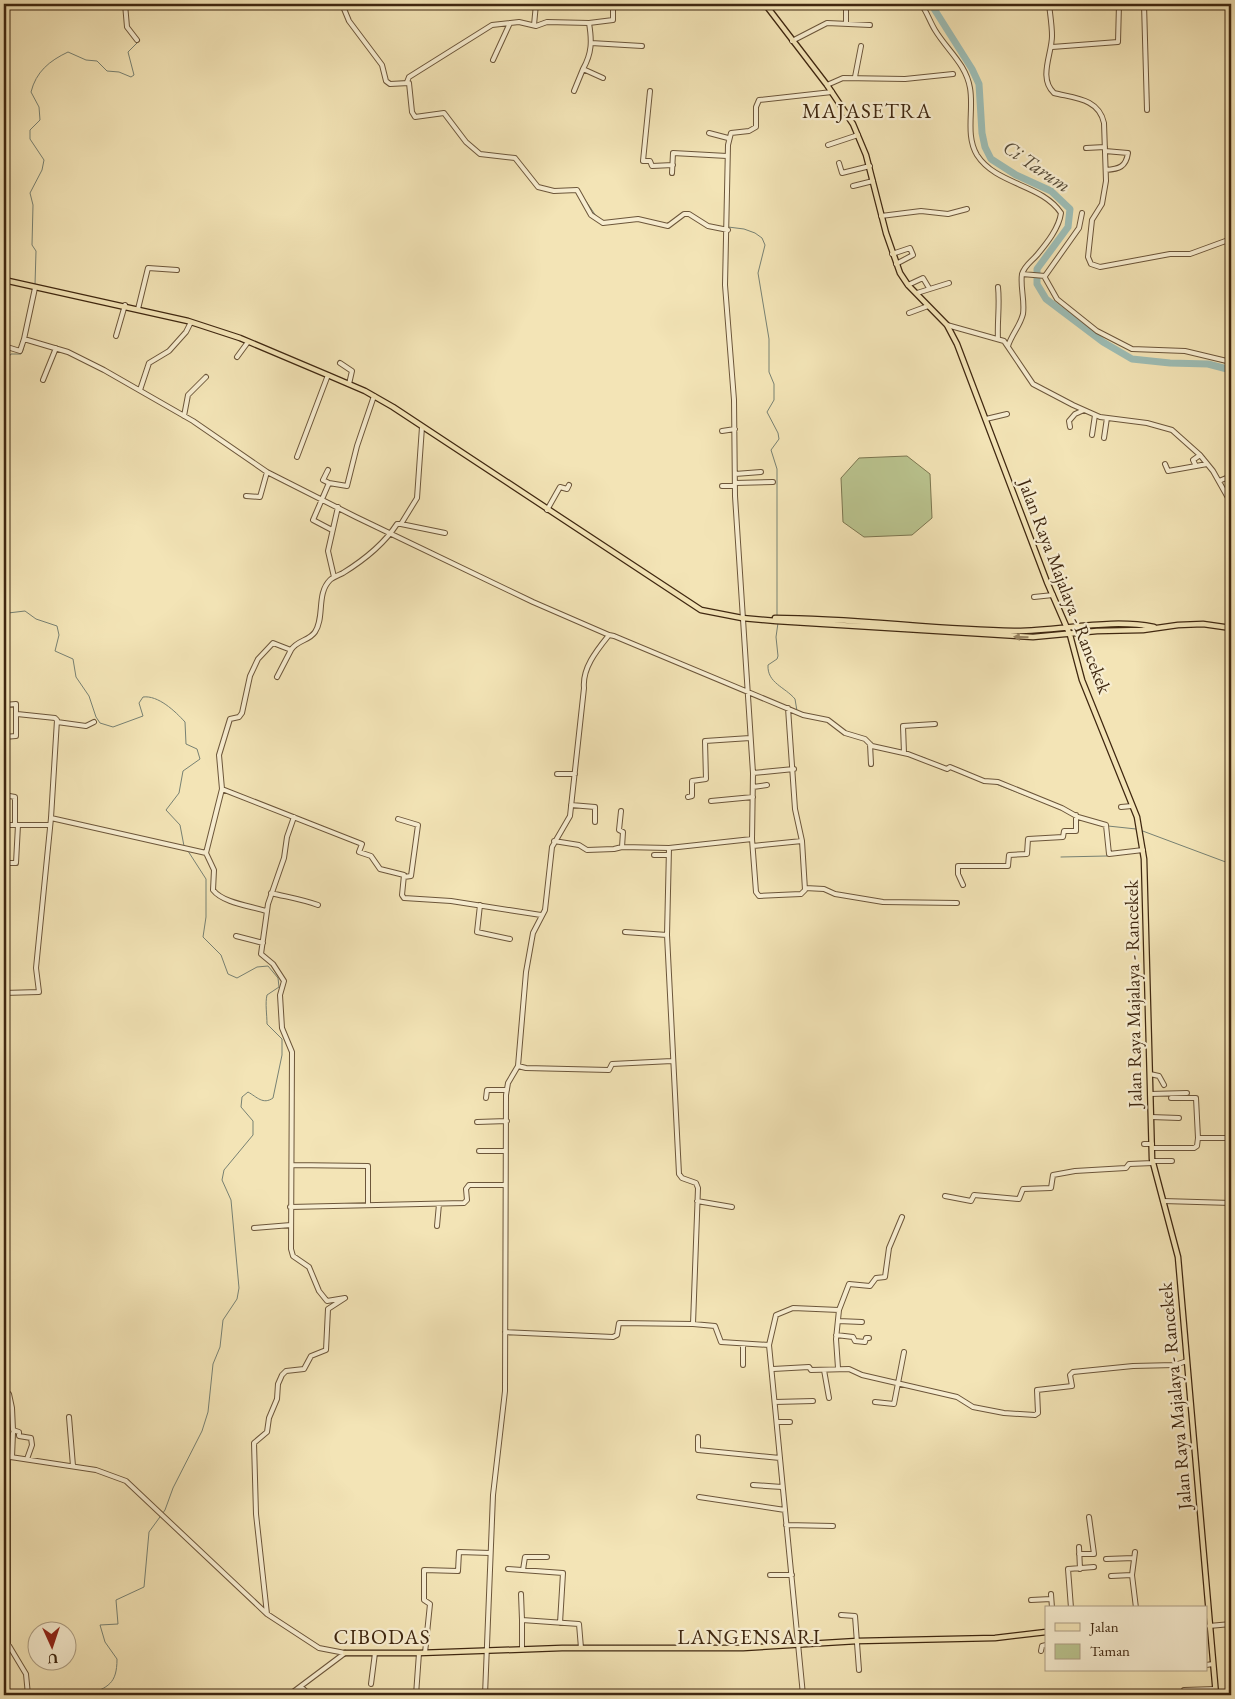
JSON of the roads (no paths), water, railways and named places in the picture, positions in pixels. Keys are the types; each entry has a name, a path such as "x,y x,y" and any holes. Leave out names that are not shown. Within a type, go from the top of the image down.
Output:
{"main road":[{"path":"766,4 792,41 827,84 858,135 870,166 881,216 896,264 908,285 947,325"},
{"path":"4,280 34,288 125,305 191,322 248,342 349,384 374,396 694,606 716,613 742,618 1008,636 1070,635 1203,624 1231,628"},
{"name":"Jalan Raya Majalaya - Rancekek","path":"947,325 975,387 1053,595 1070,635 1082,680 1096,710 1140,826 1143,850 1150,1117 1153,1162 1178,1257 1205,1606"},
{"path":"769,619 797,619 965,630 1017,631 1127,624 1157,627"},
{"path":"346,1653 425,1653 581,1648 734,1648 857,1641 995,1638 1045,1632"},
{"name":"Jalan Raya Majalaya - Rancekek","path":"1208,1632 1215,1692"}],"street":[{"path":"125,4 127,27 137,40"},
{"path":"342,4 349,21 382,65 386,81 390,84 407,82"},
{"path":"534,25 536,4"},
{"path":"407,82 409,77 488,26 510,24 534,25 546,22 589,24 612,20 613,4"},
{"path":"846,4 846,24"},
{"path":"920,4 930,17 934,29 965,69 970,89 971,142 979,158 998,172 1046,197 1061,213 1057,227 1036,256 1024,267 1022,315 1019,326 1011,335 1008,346"},
{"path":"1049,4 1052,48 1046,74 1051,91 1080,98 1098,110 1103,118 1106,170 1104,196 1092,220 1088,257 1093,266 1100,267 1170,254 1190,254 1231,239"},
{"path":"1052,48 1119,42 1119,4"},
{"path":"1144,4 1147,110"},
{"path":"493,60 510,24"},
{"path":"574,91 590,56 589,24"},
{"path":"792,41 824,24 870,25"},
{"path":"591,43 642,46"},
{"path":"855,77 861,46"},
{"path":"583,69 603,78"},
{"path":"827,84 843,78 855,77 906,79 953,74"},
{"path":"407,82 411,90 412,112 415,117 444,113 466,142 480,154 515,158 534,184 545,190 577,190 592,215 599,221 608,224 638,219 668,226 684,214 689,214 712,228 727,229"},
{"path":"650,91 642,160 650,161 652,166 673,165"},
{"path":"788,708 794,769 795,809 802,842 805,888 801,894 758,896 752,839 753,773 746,690 735,485 735,429 725,286 728,138 732,133 749,131 756,127 756,107 759,100 816,96 832,92"},
{"path":"709,133 728,138"},
{"path":"828,144 858,135"},
{"path":"1086,148 1128,153 1127,162 1122,167 1106,170"},
{"path":"672,173 672,153 727,156"},
{"path":"839,163 842,173 870,166"},
{"path":"853,186 873,181"},
{"path":"881,216 921,211 948,214 967,209"},
{"path":"1044,276 1079,228 1082,213"},
{"path":"892,254 910,248 913,255 896,264"},
{"path":"138,308 148,268 177,270"},
{"path":"1023,274 1044,276"},
{"path":"1044,276 1057,299 1097,331 1132,349 1185,351 1231,362"},
{"path":"908,285 923,278 929,288"},
{"path":"917,293 948,283"},
{"path":"998,287 1000,303 997,312 998,339"},
{"path":"4,346 20,351 34,288"},
{"path":"116,336 125,305"},
{"path":"908,313 928,306"},
{"path":"140,390 149,363 169,351 186,332 191,322"},
{"path":"947,325 998,339 1008,346 1033,384 1084,410 1107,418 1165,426 1174,431 1200,455 1219,481 1231,503"},
{"path":"24,339 56,348 104,370 184,416 267,472 533,602 803,715 828,720 845,733 865,739 870,744 904,750 947,769 950,767 984,781 998,782 1107,826 1109,854 1143,850"},
{"path":"237,357 248,342"},
{"path":"43,380 56,348"},
{"path":"340,363 352,371 349,384"},
{"path":"297,458 328,375"},
{"path":"184,416 188,396 206,377"},
{"path":"328,470 323,480 347,486 357,446 374,396"},
{"path":"1070,427 1069,421 1076,413 1084,410"},
{"path":"986,419 1007,414"},
{"path":"1092,436 1095,414"},
{"path":"1104,438 1107,418"},
{"path":"401,524 417,498 422,427"},
{"path":"722,431 735,429"},
{"path":"1196,466 1193,460 1200,455"},
{"path":"1165,464 1168,471 1207,464"},
{"path":"246,496 260,497 267,472"},
{"path":"735,474 761,472"},
{"path":"1219,481 1231,476"},
{"path":"722,486 774,482"},
{"path":"329,483 313,521 332,530"},
{"path":"547,510 560,487 567,489 569,485"},
{"path":"334,577 328,551 338,507"},
{"path":"278,677 297,642 309,637 316,631 322,594 328,582 370,553 391,533 397,524 445,533"},
{"path":"1034,597 1053,595"},
{"path":"485,1695 489,1650 490,1553 493,1495 505,1390 505,1151 507,1090 518,1066 526,972 533,933 544,910 548,866 554,841 567,822 571,805 584,688 583,678 585,671 609,635"},
{"path":"266,911 228,899 214,892 214,870 206,853 222,789 219,755 223,735 230,719 239,717 242,713 255,664 273,643 291,650"},
{"path":"4,705 16,704 17,714 16,736 4,736"},
{"path":"17,714 55,718 57,722 86,726 94,722"},
{"path":"4,993 39,992 36,968 51,818 57,722"},
{"path":"904,750 903,726 935,724"},
{"path":"688,797 692,796 692,781 706,779 705,741 750,738"},
{"path":"870,744 871,764"},
{"path":"753,773 794,769"},
{"path":"557,774 575,774"},
{"path":"753,787 767,785"},
{"path":"222,789 361,844 359,852 371,856 380,869 402,874 404,877 410,876 418,825 398,819"},
{"path":"4,795 15,796 16,825 16,863 4,863"},
{"path":"711,801 753,797"},
{"path":"571,805 595,807 595,822"},
{"path":"1121,807 1132,806"},
{"path":"621,811 619,830 623,832 622,846"},
{"path":"962,886 958,866 1008,866 1010,855 1027,854 1028,839 1063,837 1064,831 1076,831 1076,815"},
{"path":"267,1614 256,1514 254,1443 267,1432 269,1418 277,1399 278,1384 282,1375 286,1371 304,1369 311,1356 326,1350 328,1309 345,1298 327,1301 319,1291 309,1267 291,1253 293,1064 291,1047 282,1028 280,995 284,981 273,964 261,954 266,911 284,858 286,840 294,817"},
{"path":"51,818 157,844 178,845 189,850 206,853"},
{"path":"4,825 50,825"},
{"path":"554,841 579,845 588,850 614,849 622,846 669,848 752,839"},
{"path":"753,846 802,842"},
{"path":"669,848 667,855 667,935 679,1174 682,1178 697,1184 699,1213 693,1324"},
{"path":"654,855 667,855"},
{"path":"404,877 402,895 405,898 480,905 541,916"},
{"path":"805,888 824,888 835,894 883,902 957,903"},
{"path":"271,893 318,904"},
{"path":"480,905 477,932 510,939"},
{"path":"625,932 667,935"},
{"path":"236,936 263,944"},
{"path":"518,1066 543,1069 609,1070 611,1064 672,1061"},
{"path":"1150,1074 1159,1076 1164,1085"},
{"path":"486,1098 487,1090 507,1090"},
{"path":"1150,1094 1187,1093"},
{"path":"1144,1144 1194,1148 1197,1146 1196,1098 1171,1098"},
{"path":"1150,1117 1179,1118"},
{"path":"477,1122 507,1121"},
{"path":"1198,1138 1231,1138"},
{"path":"479,1151 505,1151"},
{"path":"944,1196 971,1201 973,1195 1019,1199 1023,1189 1050,1188 1051,1177 1054,1174 1126,1168 1129,1164 1172,1161"},
{"path":"292,1165 368,1166 368,1205"},
{"path":"290,1207 465,1202 466,1187 469,1185 505,1185"},
{"path":"697,1200 732,1207"},
{"path":"1163,1201 1231,1203"},
{"path":"437,1226 439,1204"},
{"path":"838,1368 836,1335 839,1310 849,1284 870,1286 876,1278 886,1277 889,1248 902,1217"},
{"path":"254,1228 291,1224"},
{"path":"803,1695 782,1487 778,1422 774,1402 773,1369 769,1344 775,1316 778,1314 793,1308 839,1310"},
{"path":"838,1321 862,1322"},
{"path":"505,1332 613,1337 617,1334 619,1323 693,1324 715,1326 721,1342 769,1344"},
{"path":"836,1335 853,1337 855,1341 865,1342 866,1338 869,1338"},
{"path":"743,1365 744,1344"},
{"path":"875,1402 893,1405 904,1352"},
{"path":"773,1369 809,1367 811,1370 849,1369 862,1375 899,1382 957,1397 973,1406 1004,1413 1034,1416 1038,1413 1037,1390 1072,1386 1071,1373 1133,1366 1175,1365 1187,1361"},
{"path":"824,1370 829,1398"},
{"path":"4,1394 9,1394 13,1430 19,1432 19,1436 31,1438 32,1445 28,1459"},
{"path":"774,1402 813,1401"},
{"path":"69,1417 73,1466"},
{"path":"778,1422 790,1422"},
{"path":"13,1433 8,1457 8,1644 26,1674 28,1695"},
{"path":"698,1438 698,1450 780,1458"},
{"path":"8,1457 104,1472 126,1481 166,1521 200,1549 267,1614 319,1648 346,1653"},
{"path":"753,1485 782,1487"},
{"path":"699,1497 785,1510"},
{"path":"1079,1554 1094,1554 1089,1517"},
{"path":"786,1525 832,1526"},
{"path":"1078,1547 1080,1569"},
{"path":"425,1653 430,1604 424,1600 424,1570 458,1571 459,1552 490,1553"},
{"path":"1135,1552 1132,1575 1136,1606"},
{"path":"523,1570 525,1556 547,1557"},
{"path":"1106,1559 1134,1558"},
{"path":"1071,1606 1068,1569 1094,1567"},
{"path":"508,1569 563,1573 560,1623"},
{"path":"770,1575 792,1575"},
{"path":"1111,1576 1132,1575"},
{"path":"521,1594 522,1649"},
{"path":"1031,1600 1051,1597 1052,1606"},
{"path":"841,1615 855,1616 859,1670"},
{"path":"522,1620 580,1624 581,1648"},
{"path":"1208,1626 1231,1624"},
{"path":"1041,1651 1042,1645 1045,1645"},
{"path":"289,1695 346,1653"},
{"path":"370,1684 375,1653"},
{"path":"416,1695 418,1653"},
{"path":"1208,1665 1213,1664"},
{"path":"301,1686 310,1695"},
{"path":"1184,1690 1215,1692"},
{"path":"444,1693 473,1695"}],"waterway":[{"name":"Ci Tarum","path":"931,4 972,69 979,84 982,133 985,147 991,159 1016,175 1051,191 1070,209 1068,227 1037,269 1037,284 1046,299 1103,342 1132,359 1208,364 1231,370"},
{"path":"127,12 128,20"},
{"path":"35,285 36,251 32,245 33,205 30,193 42,170 44,160 30,139 30,130 40,120 39,107 31,92 33,85 44,68 68,52 86,60 97,61 107,71 119,72 131,77 134,75 128,52 137,43"},
{"path":"388,82 407,81"},
{"path":"411,85 412,95"},
{"path":"520,161 531,176"},
{"path":"579,191 596,216"},
{"path":"728,227 744,229 755,233 762,238 765,245 758,273 769,339 769,372 774,384 774,400 767,412 778,433 779,439 771,450 777,469 777,616"},
{"path":"4,363 11,354 21,354 33,306"},
{"path":"4,604 8,613 25,611 36,619 57,626 59,635 55,651 73,659 76,677 89,696 100,723 113,727 143,716 139,703 143,697 160,701 185,722 186,744 197,749 200,759 183,771 179,793 166,810 180,825 184,846"},
{"path":"778,623 776,637 778,656 777,659 768,665 768,671 773,681 795,699 797,711"},
{"path":"895,749 925,758"},
{"path":"996,784 1037,800"},
{"path":"1108,826 1136,829"},
{"path":"1140,830 1231,864"},
{"path":"88,1695 106,1687 113,1679 117,1667 117,1659 105,1642 100,1625 118,1624 116,1600 144,1587 149,1532 165,1510 173,1488 202,1431 208,1412 213,1364 220,1347 223,1320 237,1299 239,1288 231,1200 222,1180 224,1170 253,1135 253,1121 241,1107 242,1097 248,1092 266,1101 273,1098 282,1055 282,1039 267,1024 266,1005 267,995 279,987 278,978 268,966 257,967 237,978 228,974 221,955 203,937 206,917 206,879 188,851"},
{"path":"1061,857 1107,856"}],"district":[{"name":"MAJASETRA","path":"867,110"},
{"name":"CIBODAS","path":"382,1636"},
{"name":"LANGENSARI","path":"749,1636"}]}
